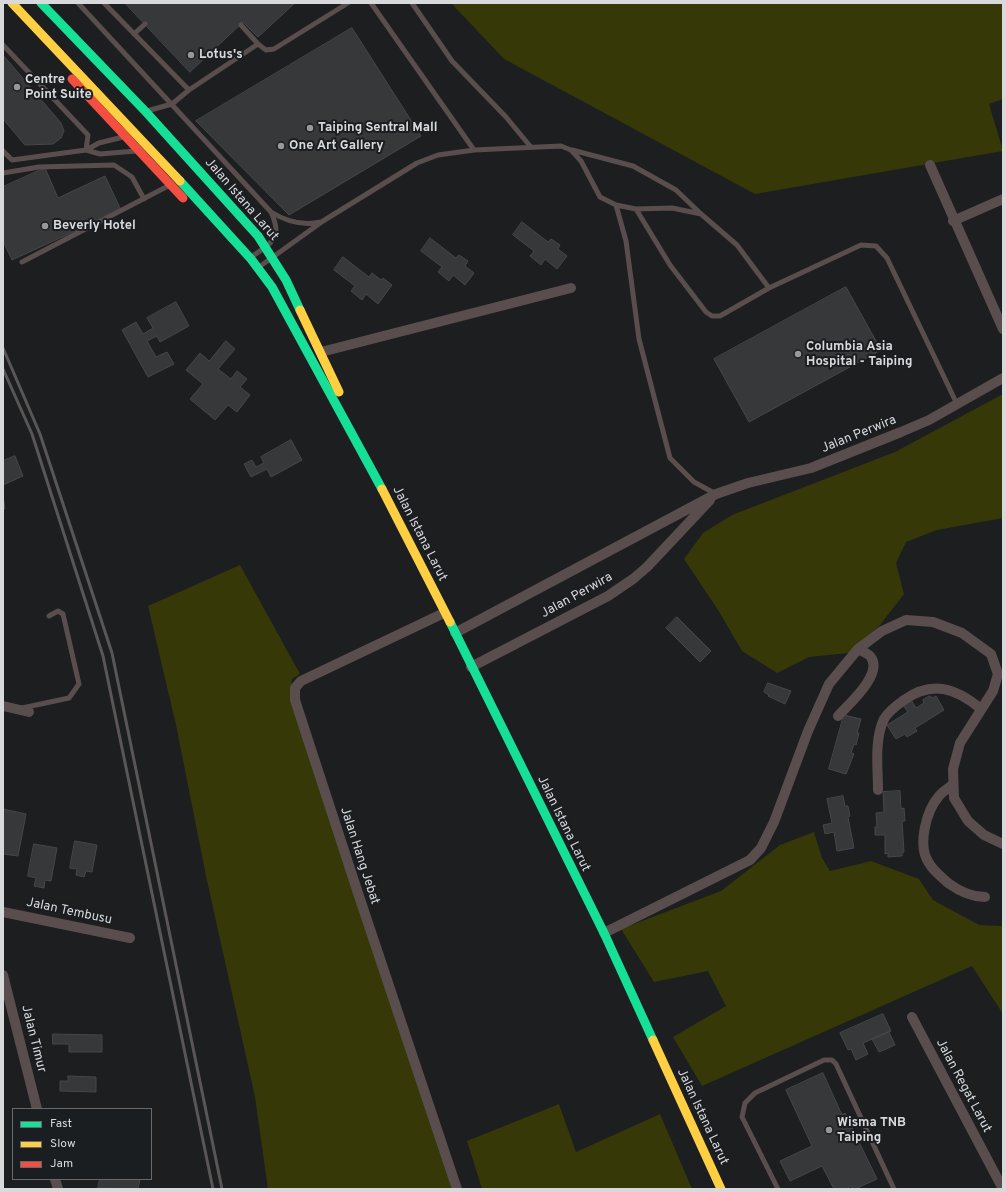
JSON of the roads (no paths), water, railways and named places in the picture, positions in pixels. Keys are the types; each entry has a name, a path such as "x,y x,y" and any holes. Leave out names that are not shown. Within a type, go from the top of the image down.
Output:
{"main road":[{"name":"Jalan Istana Larut","path":"12,3 154,151 232,240 259,267 272,286 375,475 455,633 604,933 721,1189"},
{"name":"Jalan Istana Larut","path":"41,3 146,112 258,236 286,280 321,352 375,475"},
{"name":"Jalan Istana Larut","path":"3,5 209,225 232,240"}],"street":[{"path":"930,165 953,221 1003,329"},
{"path":"953,221 1003,199"},
{"path":"321,352 571,288"},
{"name":"Jalan Perwira","path":"455,633 716,494 748,483 810,468 900,432 929,420 956,402 1003,378"},
{"name":"Jalan Perwira","path":"471,667 608,596 633,579 647,567 716,494"},
{"name":"Jalan Hang Jebat","path":"444,613 301,681 295,688 295,700 356,887 458,1189"},
{"path":"604,933 750,860 761,848 774,822 808,731 829,684 858,649 882,631 906,620 933,622 962,633 991,654 998,674 993,691 960,743 953,769 953,784 954,798 968,821 984,835 1003,844"},
{"path":"838,716 858,696 871,675 873,665 870,656 858,649"},
{"path":"878,790 879,738 884,719 897,704 915,692 933,687 953,692 971,700 982,709"},
{"path":"3,706 29,712"},
{"path":"953,784 939,796 932,807 925,827 923,842 928,862 942,878 958,890 977,897 985,897"},
{"name":"Jalan Tembusu","path":"3,912 130,938"},
{"name":"Jalan Timur","path":"3,975 37,1108"},
{"name":"Jalan Regat Larut","path":"912,1017 1003,1188"}],"lane":[{"path":"78,3 271,212 277,228 275,238 249,258"},
{"path":"104,3 189,90"},
{"path":"241,25 258,44 266,50 274,49 348,3"},
{"path":"371,3 474,150"},
{"path":"412,3 452,61 506,117 530,146"},
{"path":"134,34 145,24"},
{"path":"146,112 172,104 189,90 258,44"},
{"path":"3,46 88,135 86,150"},
{"path":"3,151 12,160 86,150 99,143 126,137"},
{"path":"259,267 324,221 416,163 438,155 474,150 530,146 560,146 633,166 676,190 737,245 769,288"},
{"path":"86,150 100,154 139,150"},
{"path":"571,150 581,161 600,197 616,205 636,209 672,208 701,214"},
{"path":"3,173 39,167 114,165 132,177 144,199"},
{"path":"22,262 170,184"},
{"path":"616,205 626,241 639,339 670,458 694,482 716,494"},
{"path":"636,209 670,265 706,312 712,316 720,316 769,288 861,245 876,246 887,258 956,402"},
{"path":"271,212 292,222 313,224 324,221"},
{"path":"18,709 69,698 79,684 63,614 58,611 49,616"},
{"path":"778,1189 742,1117 745,1103 755,1093 824,1060 832,1060 836,1064 894,1189"}],"railway":[{"path":"3,348 40,434 112,653 222,1189"},
{"path":"3,369 32,434 103,656 213,1189"}],"place":[{"name":"Lotus's","path":"191,55"},
{"name":"Centre Point Suite","path":"17,87"},
{"name":"Taiping Sentral Mall","path":"310,128"},
{"name":"One Art Gallery","path":"281,146"},
{"name":"Beverly Hotel","path":"45,226"},
{"name":"Columbia Asia Hospital - Taiping","path":"798,354"},
{"name":"Wisma TNB Taiping","path":"829,1130"}]}
